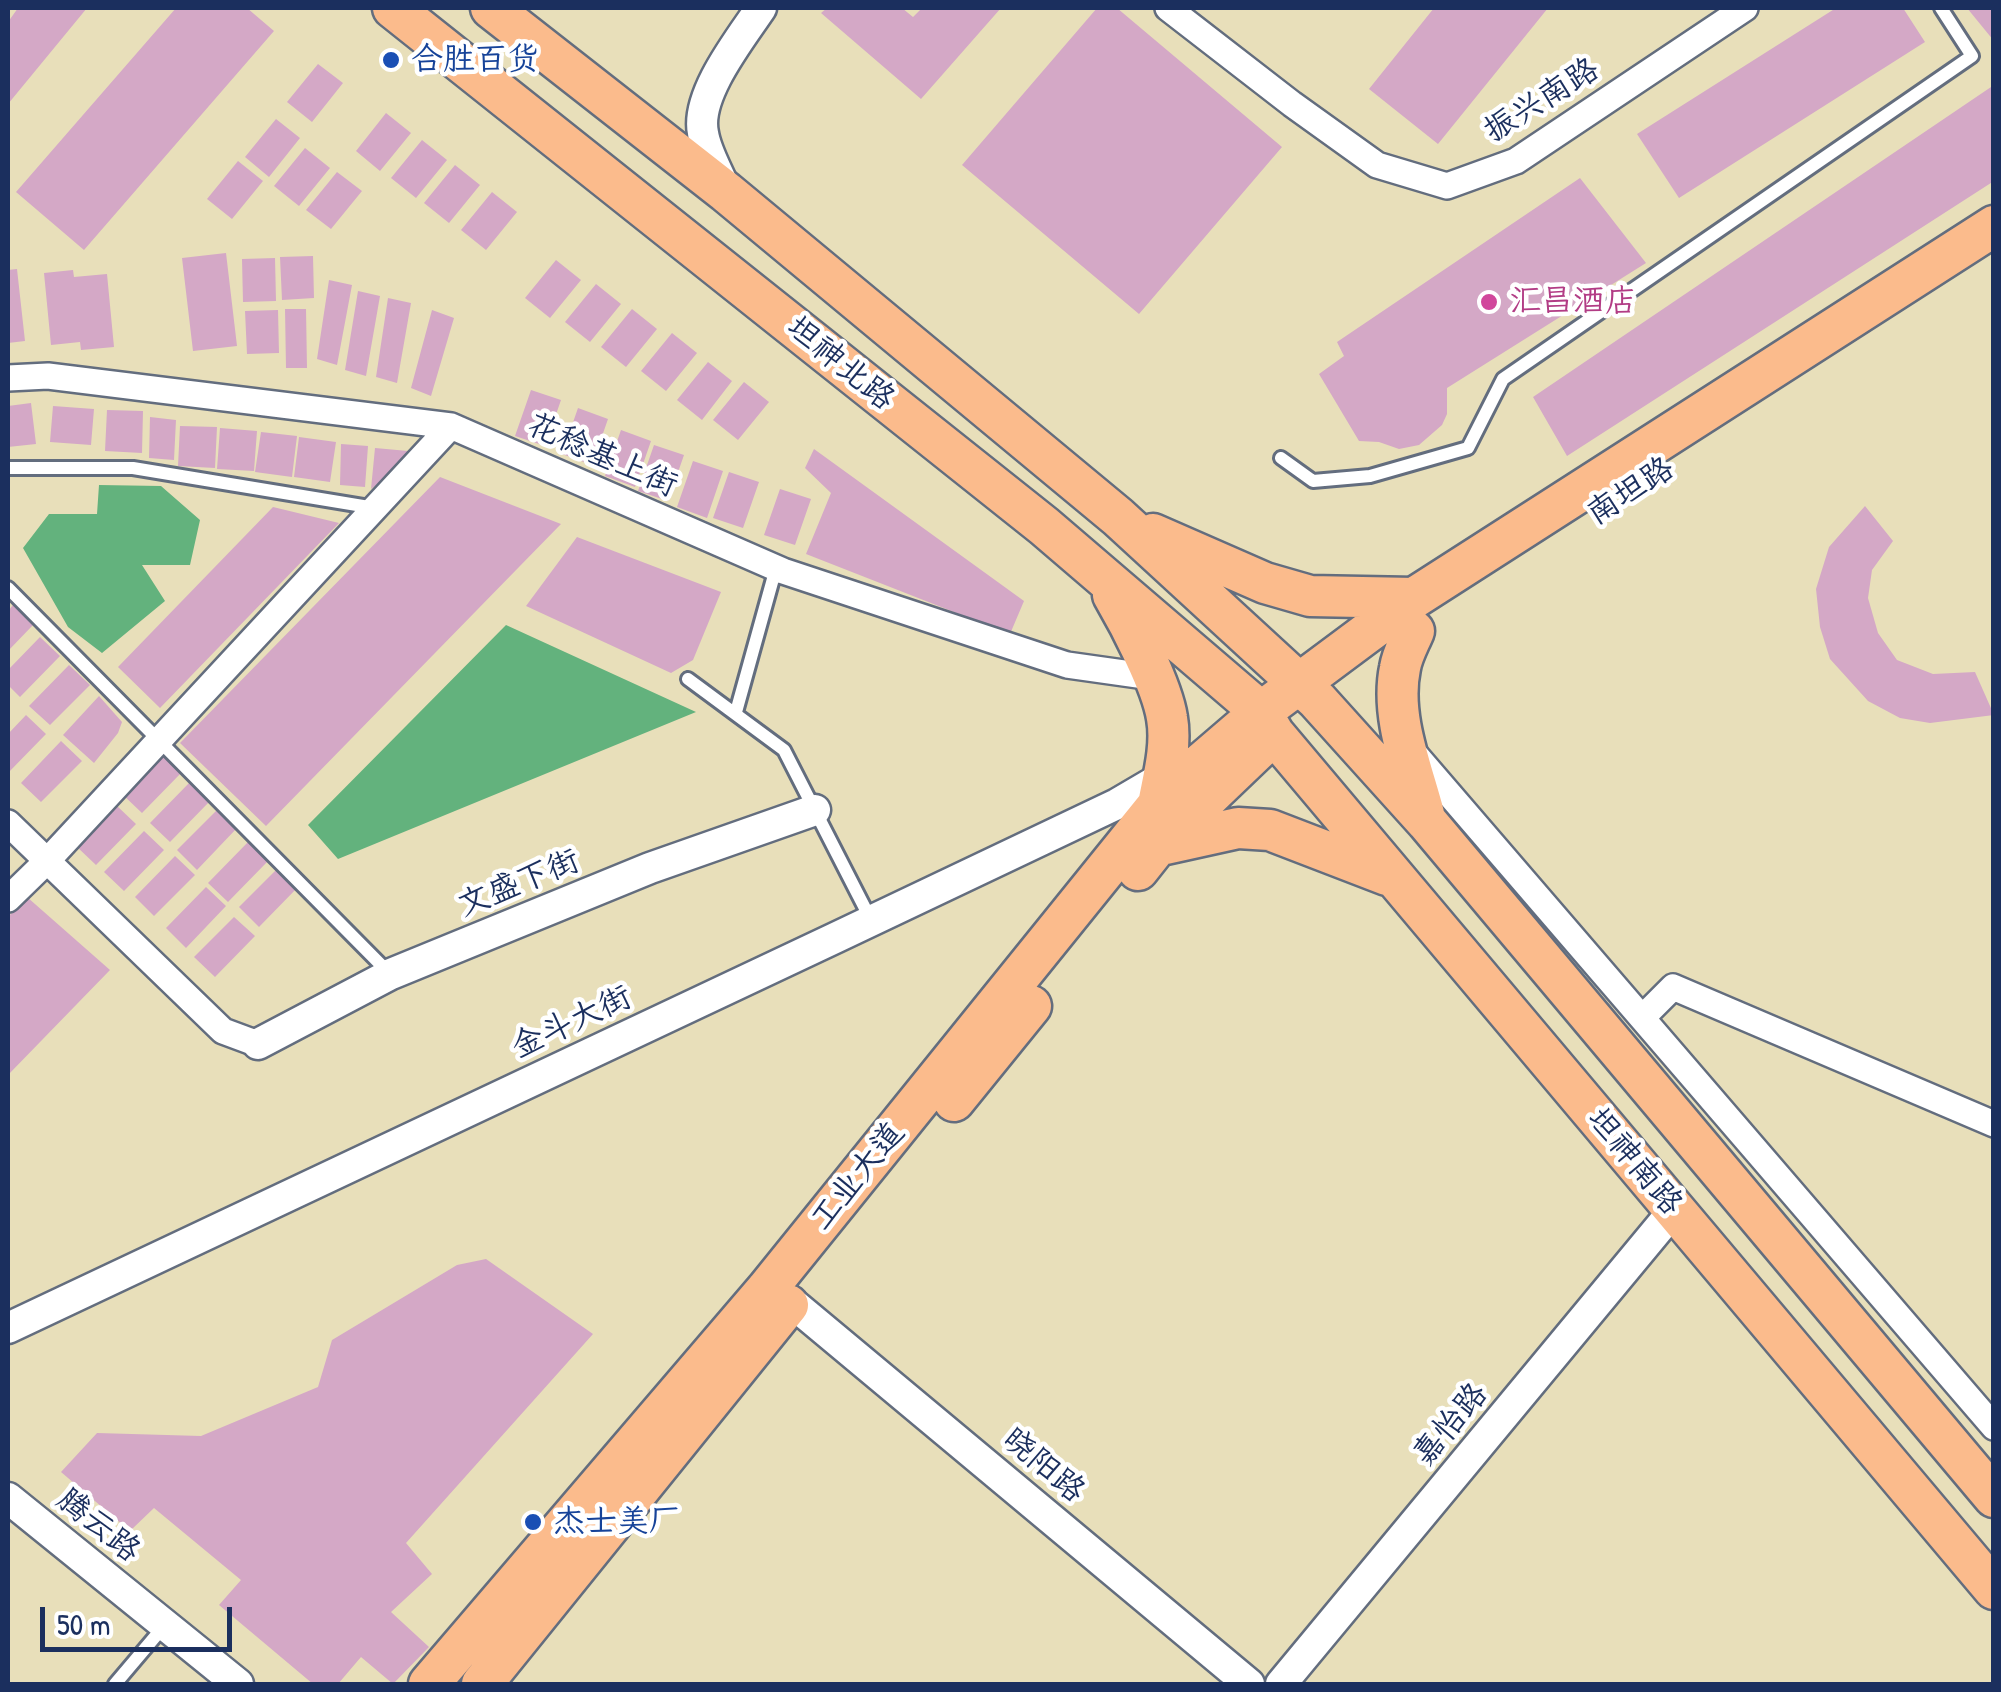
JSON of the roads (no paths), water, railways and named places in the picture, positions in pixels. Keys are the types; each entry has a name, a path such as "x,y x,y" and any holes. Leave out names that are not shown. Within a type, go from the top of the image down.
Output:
{"main road":[{"name":"坦神北路","path":"393,8 1100,574 1267,723"},
{"name":"坦神北路","path":"491,8 726,192 1118,517 1308,692"},
{"name":"南坦路","path":"1267,723 1414,615 1994,226"},
{"name":"南坦路","path":"1414,615 1994,258"},
{"path":"1118,517 1265,583 1310,596 1358,600 1414,615 1400,665 1397,699 1404,743 1427,822"},
{"path":"1100,574 1132,627 1167,717 1161,791"},
{"name":"坦神南路","path":"1308,692 1427,822 1994,1497"},
{"name":"坦神南路","path":"1267,723 1994,1590"},
{"name":"工业大道","path":"429,1684 768,1289 1161,791 1169,791 1267,723"},
{"name":"工业大道","path":"482,1684 996,1050 1156,846 1267,723"},
{"path":"1156,846 1238,828 1270,830 1396,878"}],"street":[{"path":"726,192 702,132 704,107 723,66 761,8"},
{"name":"振兴南路","path":"1168,8 1377,165 1447,186 1516,161 1745,8"},
{"name":"花稔基上街","path":"8,378 48,376 451,426 776,568 1068,665 1152,677"},
{"path":"8,899 451,426"},
{"path":"1404,743 1994,1427"},
{"name":"金斗大街","path":"8,1328 1117,804 1161,791"},
{"name":"文盛下街","path":"258,1044 391,974 650,868 815,810"},
{"path":"8,823 223,1031 258,1044"},
{"path":"1642,1018 1673,987 1994,1124"},
{"name":"嘉怡路","path":"1281,1684 1674,1210"},
{"name":"晓阳路","path":"791,1302 1249,1684"},
{"name":"腾云路","path":"8,1498 238,1684"}],"lane":[{"path":"1280,458 1313,481 1370,476 1468,448 1504,379 1972,56 1941,8"},
{"path":"8,468 133,468 375,508"},
{"path":"736,712 776,568"},
{"path":"8,588 391,974"},
{"path":"688,679 784,750 872,920"},
{"path":"115,1684 165,1626"}],"place":[{"name":"合胜百货","path":"391,60"},
{"name":"汇昌酒店","path":"1489,302"},
{"name":"杰士美厂","path":"533,1522"}]}
